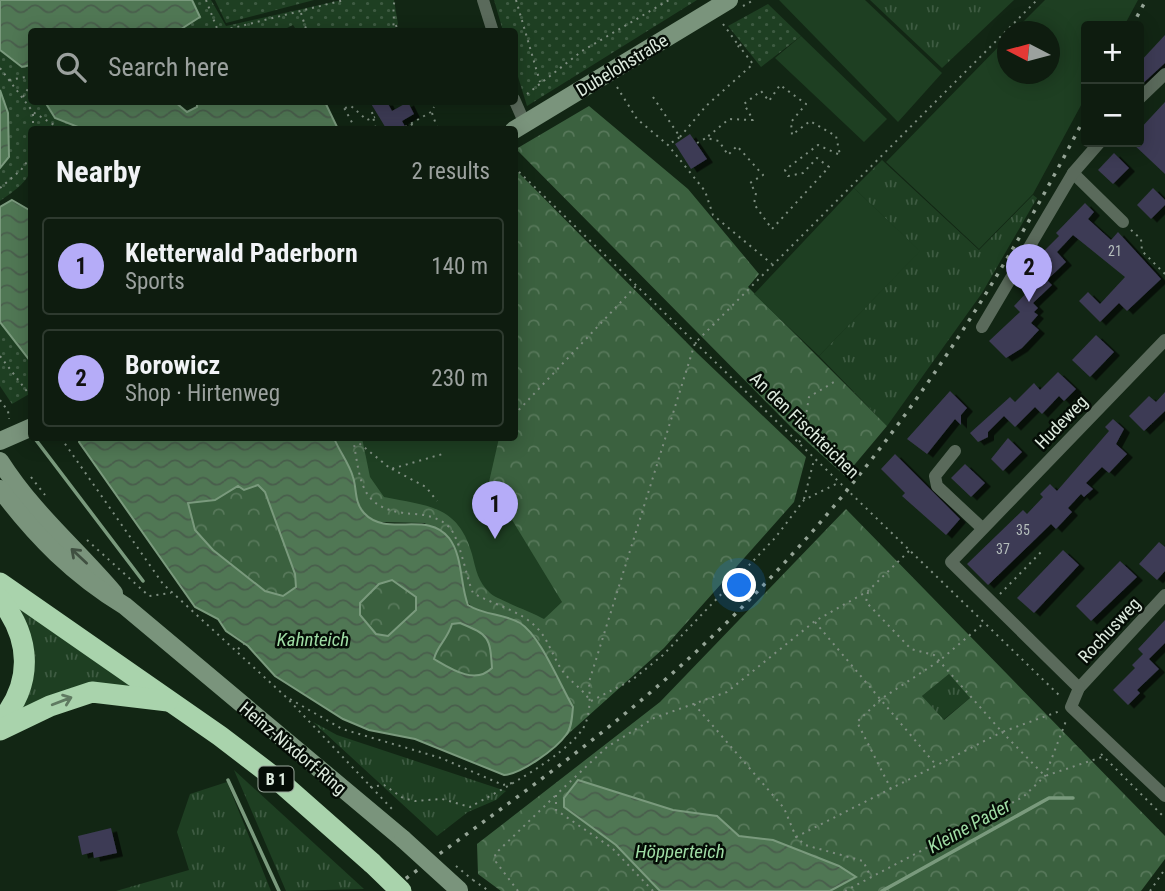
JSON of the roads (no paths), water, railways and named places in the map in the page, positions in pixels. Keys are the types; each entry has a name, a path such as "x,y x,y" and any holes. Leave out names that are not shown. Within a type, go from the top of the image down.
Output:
{"highway":[{"name":"B 1","path":"0,583 173,702 279,781 401,891"},
{"path":"0,599 19,629 26,651 26,670 21,690 0,722"},
{"name":"B 1","path":"0,730 50,706 92,692 111,692 173,702"}],"main road":[{"name":"Dubelohstraße","path":"520,127 729,0"},
{"path":"4,424 28,419"},
{"path":"0,441 28,430"},
{"name":"Heinz-Nixdorf-Ring","path":"0,461 22,496 125,606 464,887"},
{"name":"Heinz-Nixdorf-Ring","path":"0,489 6,502 77,574 125,606"}],"street":[{"path":"483,0 492,28"},
{"path":"1144,94 1165,74"},
{"path":"516,105 520,127"},
{"path":"982,327 1073,173 1096,147"},
{"path":"1073,173 1123,222"},
{"name":"Hudeweg","path":"1079,688 951,562 1165,340"},
{"path":"955,451 935,476 937,486 982,528"},
{"name":"Rochusweg","path":"1079,688 1165,595"},
{"path":"1079,688 1071,707 1165,796"}],"water":[{"path":"0,0 192,0 200,17 183,28 28,28 28,66 22,67 0,50"},
{"path":"0,90 8,113 9,157 0,168"},
{"path":"47,105 179,105 187,112 197,105 326,105 337,126 75,126 55,118"},
{"path":"12,200 28,209 28,358 0,322 0,207"},
{"name":"Kahnteich","path":"79,441 336,441 351,472 357,500 364,513 384,524 419,524 440,530 449,538 457,553 468,605 514,620 535,638 573,707 568,732 538,760 504,775 415,739 369,730 343,719 275,676 248,646 226,631 218,619 195,607","holes":["258,485 265,492 295,574 296,587 283,596 265,591 213,550 195,530 188,503 215,500 238,486 244,490","392,580 416,597 416,610 388,636 376,634 360,615 360,603 379,584","460,623 482,634 489,643 492,668 485,673 463,674 434,659 452,624"]},
{"name":"Höpperteich","path":"578,780 673,810 717,816 739,836 773,840 839,866 856,877 830,891 660,891 616,845 564,807 564,798"}],"waterway":[{"path":"37,441 143,581"},
{"path":"228,780 279,891"},
{"name":"Kleine Pader","path":"882,891 1049,798 1073,798"}],"railway":[{"path":"1135,21 1146,0"},
{"path":"389,891 625,714 699,649 759,590 815,528 867,465 962,332 1005,262 1081,124"}],"place":[{"name":"Borowicz","path":"1029,302"},
{"name":"Kletterwald Paderborn","path":"495,539"}]}
